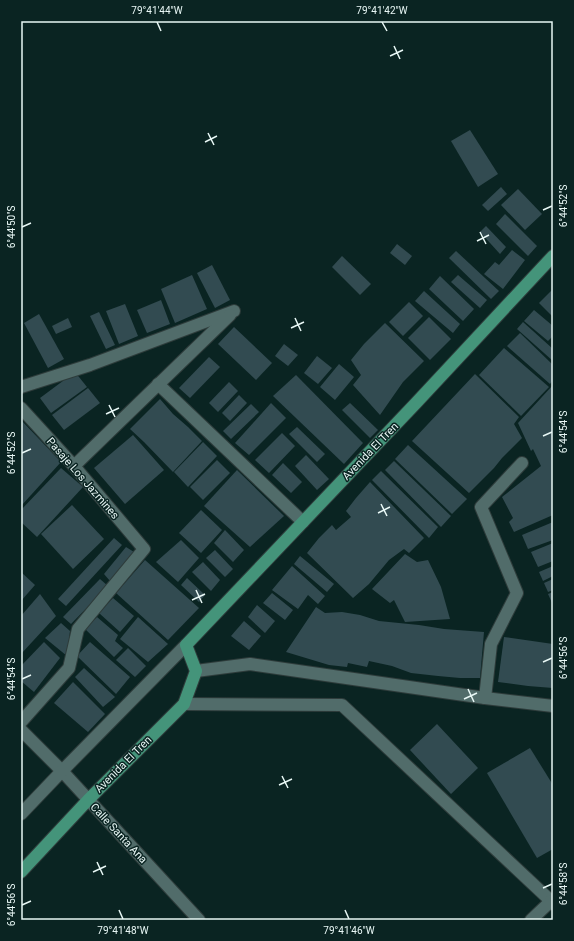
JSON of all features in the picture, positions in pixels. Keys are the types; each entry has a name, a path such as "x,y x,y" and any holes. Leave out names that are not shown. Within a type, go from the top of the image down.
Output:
{"main road":[{"name":"Avenida El Tren","path":"186,645 416,404 553,256"},
{"path":"186,645 196,671"},
{"name":"Avenida El Tren","path":"21,872 88,800 184,704 196,671"}],"street":[{"path":"21,387 90,365 234,312 74,466"},
{"path":"158,384 303,522"},
{"name":"Pasaje Los Jazmines","path":"21,408 74,466 144,549 78,629 69,668 21,722"},
{"path":"485,698 491,644 518,592 481,508 522,463"},
{"name":"Avenida El Tren","path":"21,814 186,645"},
{"path":"196,671 250,664 485,698 553,706"},
{"path":"184,704 342,705 552,902 531,920"},
{"name":"Calle Santa Ana","path":"21,730 62,771 199,920"}],"building":[{"path":"470,130 498,174 478,187 451,141"},
{"path":"501,187 507,194 488,211 482,205"},
{"path":"518,189 542,214 525,230 501,205"},
{"path":"505,214 537,246 528,256 496,224"},
{"path":"486,226 506,247 500,254 480,232"},
{"path":"397,244 412,256 405,265 390,253"},
{"path":"512,250 525,260 503,289 484,274 495,262 499,265"},
{"path":"456,251 499,291 491,299 449,258"},
{"path":"342,256 371,284 360,295 332,267"},
{"path":"212,265 230,300 215,308 197,273"},
{"path":"192,275 207,309 175,323 161,289"},
{"path":"458,275 487,300 480,308 451,282"},
{"path":"440,276 474,309 463,321 429,289"},
{"path":"553,289 553,317 539,303"},
{"path":"424,291 460,324 453,333 415,301"},
{"path":"161,300 170,324 147,333 137,310"},
{"path":"409,302 423,316 403,336 389,322"},
{"path":"125,304 138,336 119,344 106,311"},
{"path":"534,310 553,326 553,336 548,341 524,321"},
{"path":"99,312 115,345 106,349 90,316"},
{"path":"39,314 64,359 48,368 24,323"},
{"path":"429,317 451,339 430,360 408,338"},
{"path":"68,318 72,327 56,334 52,326"},
{"path":"523,322 553,349 553,361 517,329"},
{"path":"385,323 424,361 403,382 380,415 353,385 361,375 351,360 364,344"},
{"path":"234,327 272,363 256,380 218,344"},
{"path":"520,333 553,365 553,380 550,384 507,346"},
{"path":"284,344 298,355 288,366 275,356"},
{"path":"504,348 549,387 521,416 479,375"},
{"path":"317,356 332,368 318,384 304,373"},
{"path":"209,357 220,367 190,398 179,388"},
{"path":"339,364 354,377 335,400 320,387"},
{"path":"75,372 87,387 51,413 40,398"},
{"path":"475,374 519,417 514,424 522,438 469,493 412,441"},
{"path":"296,375 363,443 344,464 273,396"},
{"path":"229,382 238,391 218,412 209,403"},
{"path":"553,385 553,515 514,532 509,522 513,518 502,497 541,466 533,449 531,451 518,423"},
{"path":"88,388 100,403 64,430 52,415"},
{"path":"239,395 247,403 230,421 222,413"},
{"path":"160,399 173,414 202,441 173,472 130,429"},
{"path":"271,403 286,418 249,455 235,443"},
{"path":"350,403 378,430 370,438 342,410"},
{"path":"251,404 259,412 231,439 223,431"},
{"path":"21,420 61,462 21,506"},
{"path":"297,427 325,454 317,462 289,434"},
{"path":"282,433 295,446 269,473 255,460"},
{"path":"133,435 164,470 125,504 94,468"},
{"path":"203,442 217,456 188,487 174,472"},
{"path":"408,445 467,499 452,514 395,459"},
{"path":"306,455 329,479 317,490 295,466"},
{"path":"217,460 230,473 203,500 190,487"},
{"path":"394,461 451,516 441,527 385,470"},
{"path":"283,463 302,482 291,493 272,475"},
{"path":"61,468 83,487 37,537 21,522 21,510"},
{"path":"237,470 284,516 250,547 204,506"},
{"path":"381,471 438,527 429,538 372,480"},
{"path":"370,482 424,538 409,553 404,549 389,560 369,584 353,598 307,553 332,525 336,530 351,517 346,511"},
{"path":"72,505 104,539 73,569 41,534"},
{"path":"201,510 222,530 201,553 179,533"},
{"path":"553,522 553,540 528,549 522,535"},
{"path":"225,530 244,550 233,562 214,543"},
{"path":"114,538 122,545 66,606 58,599"},
{"path":"181,540 199,558 178,582 156,562"},
{"path":"553,543 553,561 538,567 531,552"},
{"path":"126,547 134,552 110,581 104,574"},
{"path":"215,550 233,569 225,577 206,558"},
{"path":"405,554 417,562 428,560 441,587 450,619 405,622 394,600 390,603 372,589"},
{"path":"300,556 334,584 327,592 294,564"},
{"path":"145,560 199,608 168,640 116,593"},
{"path":"203,562 220,580 211,591 192,572"},
{"path":"292,566 325,596 318,604 308,595 298,609 272,590"},
{"path":"553,566 553,576 543,581 539,572"},
{"path":"21,572 35,585 21,601"},
{"path":"187,578 205,595 199,602 181,585"},
{"path":"100,579 108,586 71,624 63,617"},
{"path":"553,579 553,590 548,592 544,583"},
{"path":"553,592 553,605 548,594"},
{"path":"272,593 293,610 285,620 263,603"},
{"path":"40,594 56,616 21,654 21,616"},
{"path":"113,598 134,616 120,632 99,613"},
{"path":"257,605 275,621 265,633 248,617"},
{"path":"316,607 325,613 342,612 360,615 379,621 484,632 480,678 460,678 411,673 392,666 369,661 367,667 348,663 347,667 329,665 286,652"},
{"path":"97,617 118,635 115,641 123,648 114,657 85,629"},
{"path":"138,617 168,644 148,662 120,639"},
{"path":"244,621 261,636 249,650 231,636"},
{"path":"61,623 70,631 67,656 45,638"},
{"path":"504,637 553,644 553,688 498,682"},
{"path":"44,642 60,658 34,692 21,681 21,666"},
{"path":"90,642 130,677 116,694 77,656"},
{"path":"128,648 146,666 135,677 116,660"},
{"path":"84,668 115,697 103,707 75,677"},
{"path":"73,682 105,714 88,732 54,703"},
{"path":"437,724 478,768 451,794 410,750"},
{"path":"530,748 553,785 553,849 537,858 487,773"}]}
